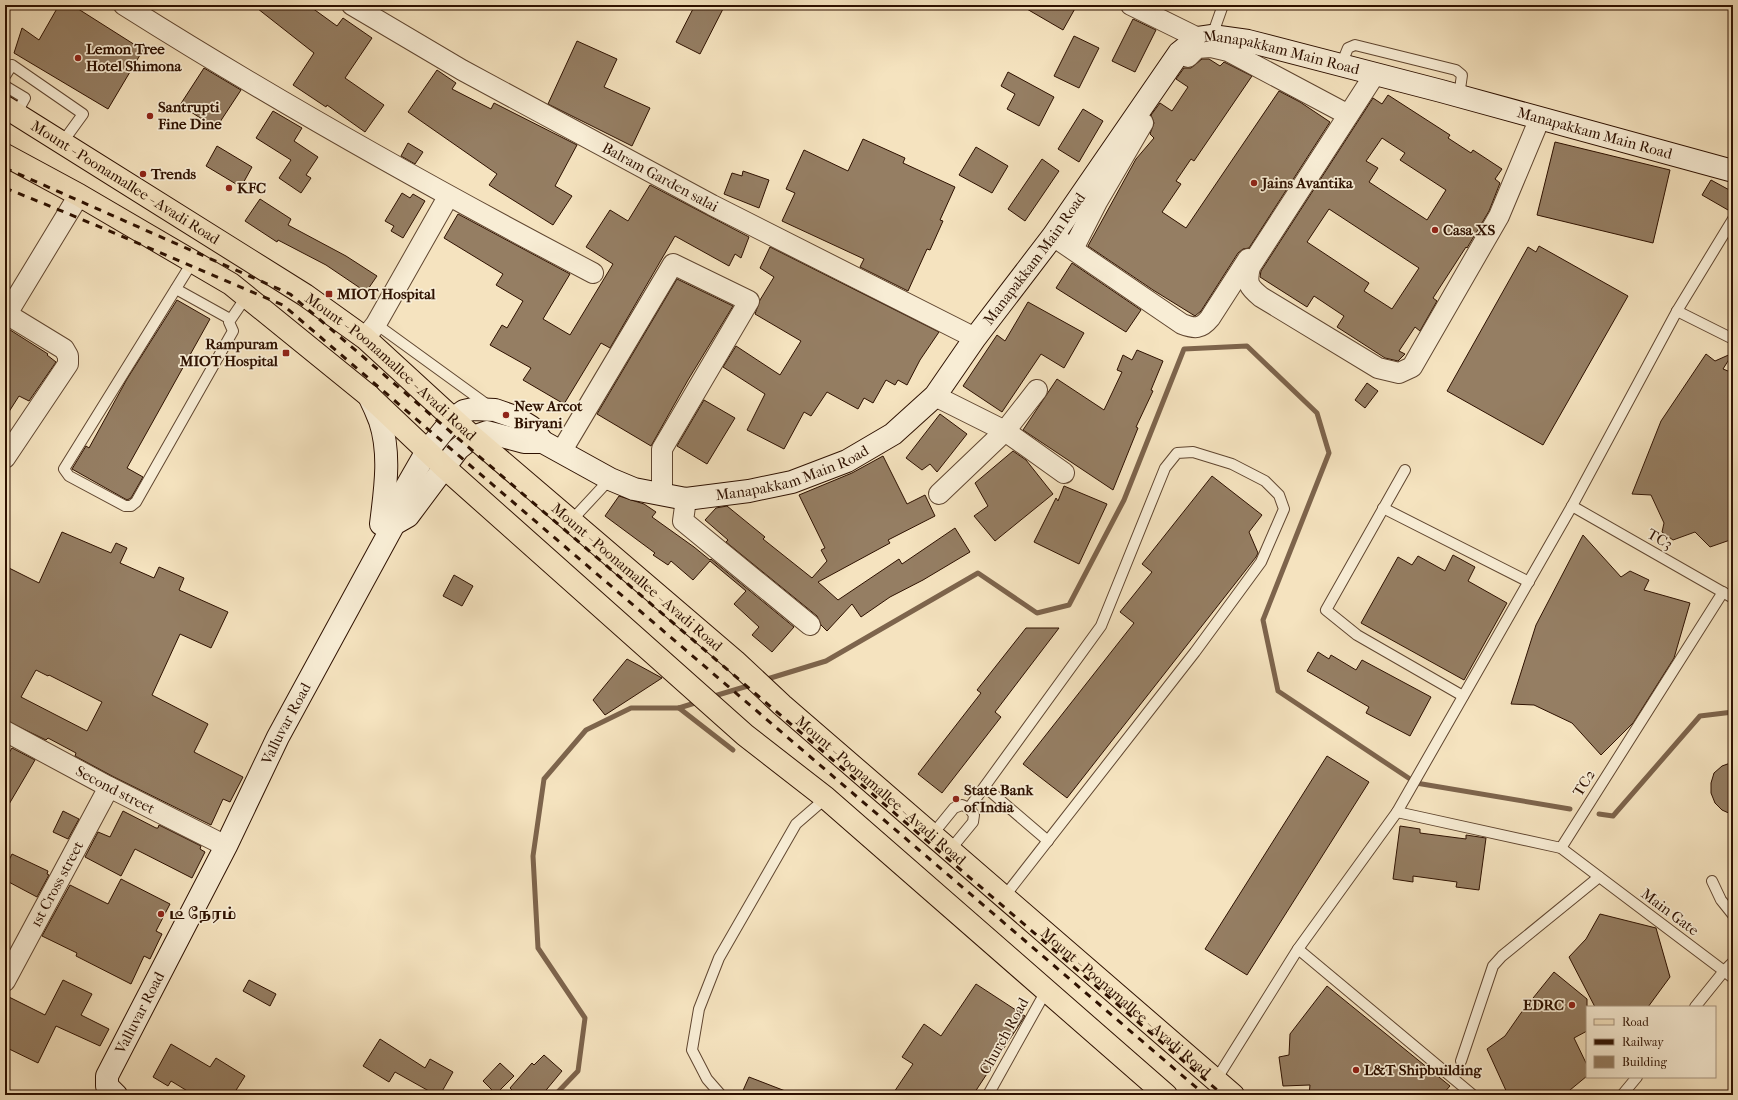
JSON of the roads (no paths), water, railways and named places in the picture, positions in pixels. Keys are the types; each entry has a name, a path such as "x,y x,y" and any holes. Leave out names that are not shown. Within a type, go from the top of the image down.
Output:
{"main road":[{"name":"Manapakkam Main Road","path":"394,524 396,504 427,451 453,419 464,411 473,409 495,410 515,417 532,427 552,447 610,479 634,489 686,499 749,491 792,482 847,461 892,434 935,396 975,338 1053,236 1180,53 1205,37 1248,41 1459,96 1733,171"},
{"name":"Mount - Poonamallee - Avadi Road","path":"11,110 305,295 370,331 453,419 473,437 735,662 782,705 1233,1095"},
{"name":"Mount - Poonamallee - Avadi Road","path":"5,155 79,195 231,284 369,396 444,467 745,735 826,798 1166,1095"},
{"path":"369,396 380,422 385,441 385,485 378,553"},
{"name":"Valluvar Road","path":"116,1095 107,1086 107,1076 226,846 278,737 394,524 408,516 458,449 473,437 487,432 524,442 552,447"}],"street":[{"path":"124,5 216,63 448,197 593,273"},
{"name":"Balram Garden salai","path":"352,5 462,70 712,205 975,338"},
{"path":"1131,5 1205,37"},
{"path":"1072,249 1100,195 1155,102 1192,51 1197,48 1211,47 1228,51 1341,111"},
{"path":"1053,236 1182,324 1194,328 1203,326 1226,294 1341,111 1370,73"},
{"path":"1370,73 1250,267 1247,279 1251,289 1261,297 1378,368 1399,373 1412,366 1499,216 1540,118"},
{"path":"5,458 68,364 68,356 64,349 6,314 79,195"},
{"path":"370,331 448,197"},
{"path":"552,447 673,264 749,301 662,449 662,494"},
{"path":"939,494 1005,431 1037,390"},
{"path":"935,396 1005,431 1064,473"},
{"path":"686,499 683,522 810,625"},
{"name":"Second street","path":"7,737 226,846"},
{"name":"1st Cross street","path":"5,981 109,787"}],"lane":[{"path":"1205,37 1223,5"},
{"path":"1342,65 1348,48 1355,45 1456,70 1462,75 1459,96"},
{"path":"5,76 12,65 83,114 62,142"},
{"path":"5,86 25,98 11,110"},
{"path":"1216,1080 1298,948 1397,812 1572,506 1677,311 1733,219"},
{"path":"193,261 64,469 69,476 125,506 131,506 136,502 233,331 229,324 230,319 246,297"},
{"path":"176,289 230,319"},
{"path":"1677,311 1733,339"},
{"path":"370,331 495,410"},
{"path":"969,808 1101,626 1165,468 1177,453 1193,452 1232,464 1265,481 1279,495 1284,509 1261,562 1195,652 1004,897"},
{"path":"1405,470 1326,610 1358,635 1463,696"},
{"path":"571,521 610,479"},
{"name":"TC3","path":"1572,506 1733,598"},
{"path":"1383,508 1529,582"},
{"name":"TC2","path":"1561,848 1723,592"},
{"path":"985,787 1048,841"},
{"path":"721,1095 707,1079 692,1050 699,1009 720,958 796,824 826,798"},
{"path":"932,835 954,808 962,805 969,808 974,815 973,822 950,850"},
{"path":"1397,812 1561,848"},
{"name":"Main Gate","path":"1561,848 1733,978"},
{"path":"1461,1061 1493,966 1502,956 1599,877"},
{"path":"1712,881 1721,900 1733,915"},
{"path":"1298,948 1473,1095"},
{"path":"1696,1006 1733,962"},
{"name":"Church Road","path":"988,1095 1046,991"},
{"path":"1622,1095 1636,1078"}],"waterway":[{"path":"764,680 826,661 978,573 1037,613 1069,605 1124,500 1184,349 1247,346 1317,413 1329,453 1263,620 1278,691 1416,783 1570,809"},
{"path":"711,697 751,685"},
{"path":"555,1095 578,1071 585,1018 538,948 533,856 544,779 586,730 631,708 679,708 698,702"},
{"path":"679,708 733,750"},
{"path":"1599,814 1613,816 1700,716 1733,712"}],"railway":[{"path":"5,168 290,294 1223,1095"},
{"path":"5,188 283,305 1205,1095"}],"place":[{"name":"Lemon Tree Hotel Shimona","path":"78,58"},
{"name":"Santrupti Fine Dine","path":"150,116"},
{"name":"Trends","path":"143,174"},
{"name":"Jains Avantika","path":"1254,183"},
{"name":"KFC","path":"229,188"},
{"name":"Casa XS","path":"1435,230"},
{"name":"MIOT Hospital","path":"329,294"},
{"name":"Rampuram MIOT Hospital","path":"286,353"},
{"name":"New Arcot Biryani","path":"506,415"},
{"name":"State Bank of India","path":"956,799"},
{"name":"டீ நேரம்","path":"161,914"},
{"name":"EDRC","path":"1572,1005"},
{"name":"L&T Shipbuilding","path":"1356,1070"}]}
